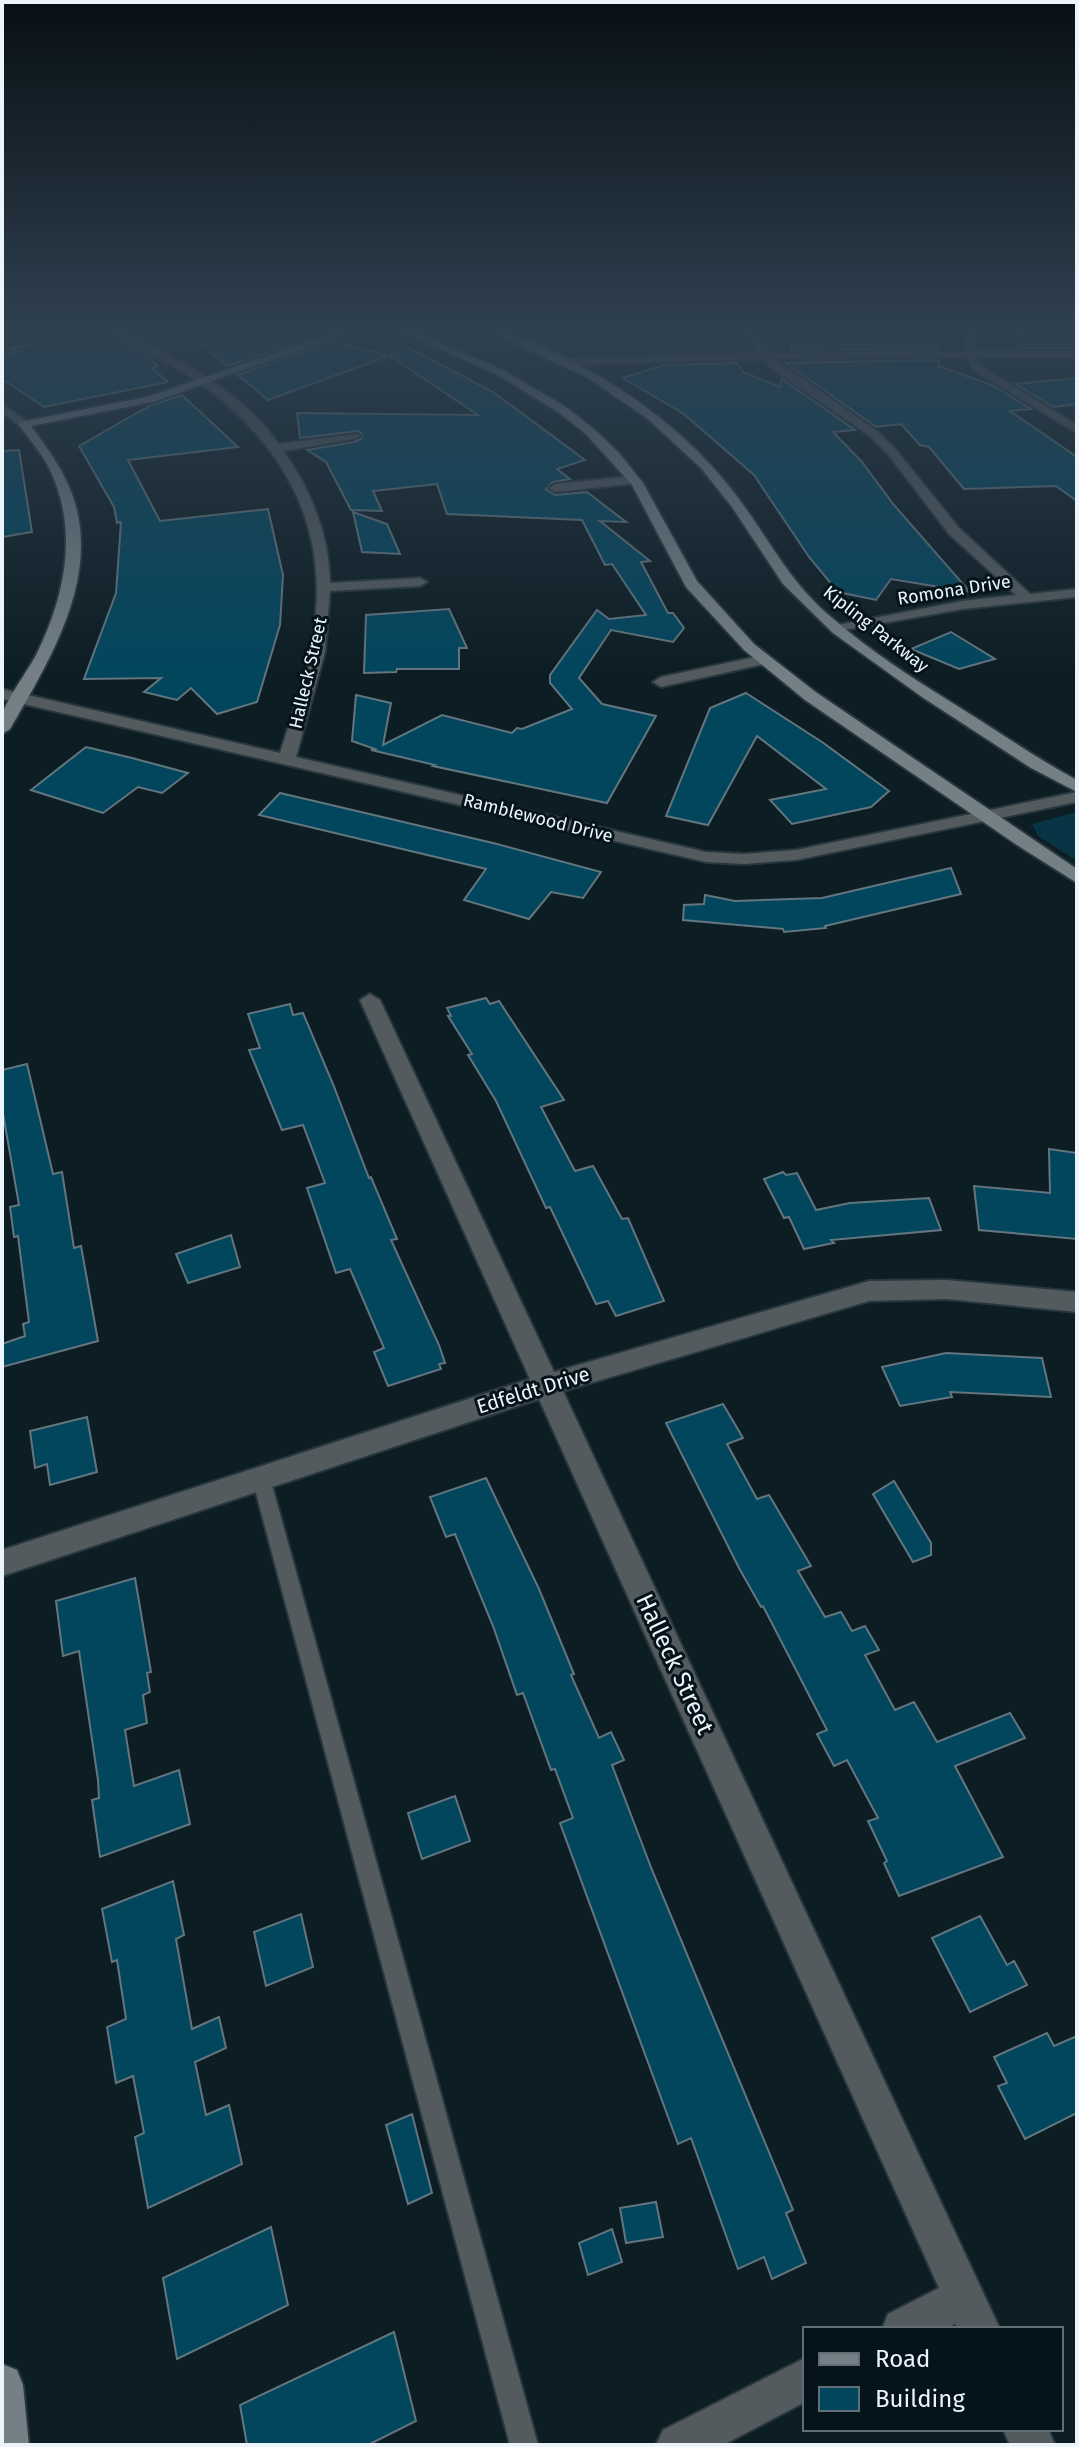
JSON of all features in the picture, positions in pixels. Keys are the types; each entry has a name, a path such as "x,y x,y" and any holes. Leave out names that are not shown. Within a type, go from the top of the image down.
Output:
{"street":[{"path":"2,729 57,629 71,584 75,528 66,489 49,444"},
{"name":"Halleck Street","path":"275,444 305,494 323,559 323,617 317,653 287,759"},
{"path":"278,448 302,444"},
{"path":"603,444 635,480 653,507 677,561 704,600 764,660 799,688 1077,877"},
{"name":"Kipling Parkway","path":"684,444 727,491 780,571 837,629 917,687 1077,787"},
{"path":"884,444 954,531 1027,598"},
{"path":"555,488 635,480"},
{"path":"324,587 420,582"},
{"name":"Romona Drive","path":"837,629 948,608 1077,593"},
{"path":"661,682 764,660"},
{"name":"Ramblewood Drive","path":"2,694 476,802 664,850 723,859 796,855 1077,797"},
{"name":"Halleck Street","path":"370,1000 972,2313"},
{"name":"Edfeldt Drive","path":"2,1563 547,1385 869,1291 948,1291 1077,1302"},
{"path":"912,2327 972,2313"},
{"path":"678,2445 803,2380"},
{"path":"2,2385 7,2445"}],"lane":[{"path":"261,1478 524,2445"}],"shaded area":[{"path":"1077,812 1077,861 1038,836 1032,824"}],"building":[{"path":"235,444 238,447 128,460 160,521 268,509 283,575 280,625 257,702 217,714 191,688 177,700 144,692 161,678 84,679 116,593 121,522 117,523 114,507 79,446"},
{"path":"341,444 564,444 585,460 557,469 570,479 553,482 546,489 555,495 587,492 626,522 600,521 650,561 641,562 668,613 673,613 684,628 673,642 611,630 579,678 602,704 656,716 607,803 433,766 371,750 375,749 352,741 356,695 391,703 383,745 442,715 512,733 517,728 522,729 572,709 550,683 550,675 597,610 609,619 646,615 612,564 605,565 582,520 447,514 437,484 373,491 382,511 351,510 326,462 307,450"},
{"path":"719,444 845,444 970,592 891,579 876,600 838,592 809,557 754,475"},
{"path":"1058,444 1077,457 1077,501 1056,486 964,489 929,447 920,445"},
{"path":"19,450 32,532 2,537 2,451"},
{"path":"353,512 387,524 400,554 362,552"},
{"path":"449,609 467,648 459,648 459,669 397,669 396,672 364,673 366,615"},
{"path":"951,632 995,659 959,669 911,649"},
{"path":"746,693 822,742 889,791 871,807 792,824 770,800 826,789 757,736 708,825 666,816 710,708"},
{"path":"86,747 188,773 162,793 138,787 103,813 31,790"},
{"path":"280,793 601,872 583,898 551,892 529,919 464,900 486,869 259,815"},
{"path":"951,868 961,894 826,928 784,932 783,929 683,920 684,905 704,904 705,895 735,901 822,898"},
{"path":"486,998 490,1004 499,1001 564,1100 541,1107 575,1171 593,1166 622,1219 628,1218 664,1301 616,1316 608,1301 596,1304 550,1207 546,1208 496,1101 468,1055 472,1054 448,1016 451,1016 447,1008"},
{"path":"290,1004 293,1015 303,1013 333,1084 369,1178 397,1239 391,1240 439,1345 445,1363 439,1364 441,1369 388,1386 374,1352 384,1348 350,1269 336,1273 307,1188 325,1183 303,1125 282,1130 249,1050 260,1048 248,1014"},
{"path":"27,1064 53,1174 62,1172 74,1248 81,1246 98,1341 2,1367 2,1344 25,1336 23,1324 29,1322 18,1236 14,1237 10,1207 19,1205 2,1108 2,1070"},
{"path":"1049,1149 1077,1153 1077,1239 979,1230 974,1186 1050,1193"},
{"path":"783,1172 786,1175 797,1173 816,1210 850,1203 929,1198 941,1230 831,1240 834,1243 804,1249 789,1217 784,1218 764,1179"},
{"path":"231,1235 240,1267 188,1283 176,1254"},
{"path":"946,1353 1042,1358 1051,1397 950,1392 952,1397 900,1406 882,1367"},
{"path":"723,1404 743,1438 727,1444 757,1499 769,1495 811,1566 798,1571 825,1617 841,1612 852,1631 865,1626 879,1650 865,1655 895,1710 914,1702 937,1742 1010,1713 1025,1738 955,1766 1003,1857 899,1896 868,1821 878,1818 847,1760 834,1766 817,1734 827,1730 763,1606 739,1568 666,1423"},
{"path":"87,1417 97,1472 50,1485 47,1464 35,1468 30,1431"},
{"path":"486,1478 539,1589 574,1674 571,1675 599,1738 611,1732 624,1760 612,1765 652,1870 793,2210 786,2213 806,2263 772,2279 764,2257 738,2269 691,2138 678,2144 560,1823 573,1818 555,1769 551,1770 523,1693 517,1695 455,1534 446,1537 430,1497"},
{"path":"894,1481 931,1543 931,1555 913,1562 873,1494"},
{"path":"135,1578 151,1672 147,1673 150,1692 143,1695 147,1723 125,1730 134,1786 179,1770 190,1824 100,1857 92,1800 99,1798 98,1780 79,1651 63,1656 56,1601"},
{"path":"455,1796 470,1841 422,1859 408,1813"},
{"path":"173,1881 184,1935 176,1939 192,2029 219,2017 226,2048 195,2062 206,2115 229,2105 242,2164 148,2208 135,2137 144,2133 133,2076 116,2083 107,2027 126,2019 117,1960 112,1962 102,1909"},
{"path":"301,1914 313,1967 266,1986 254,1932"},
{"path":"980,1916 1007,1965 1014,1961 1027,1985 970,2012 932,1938"},
{"path":"1047,2033 1054,2046 1077,2036 1077,2113 1025,2139 998,2086 1007,2083 994,2057"},
{"path":"412,2114 432,2193 408,2204 386,2125"},
{"path":"656,2202 663,2237 626,2243 620,2208"},
{"path":"271,2227 288,2305 177,2359 163,2278"},
{"path":"612,2229 622,2262 588,2275 579,2243"},
{"path":"394,2332 416,2421 368,2445 247,2445 240,2405"}]}
